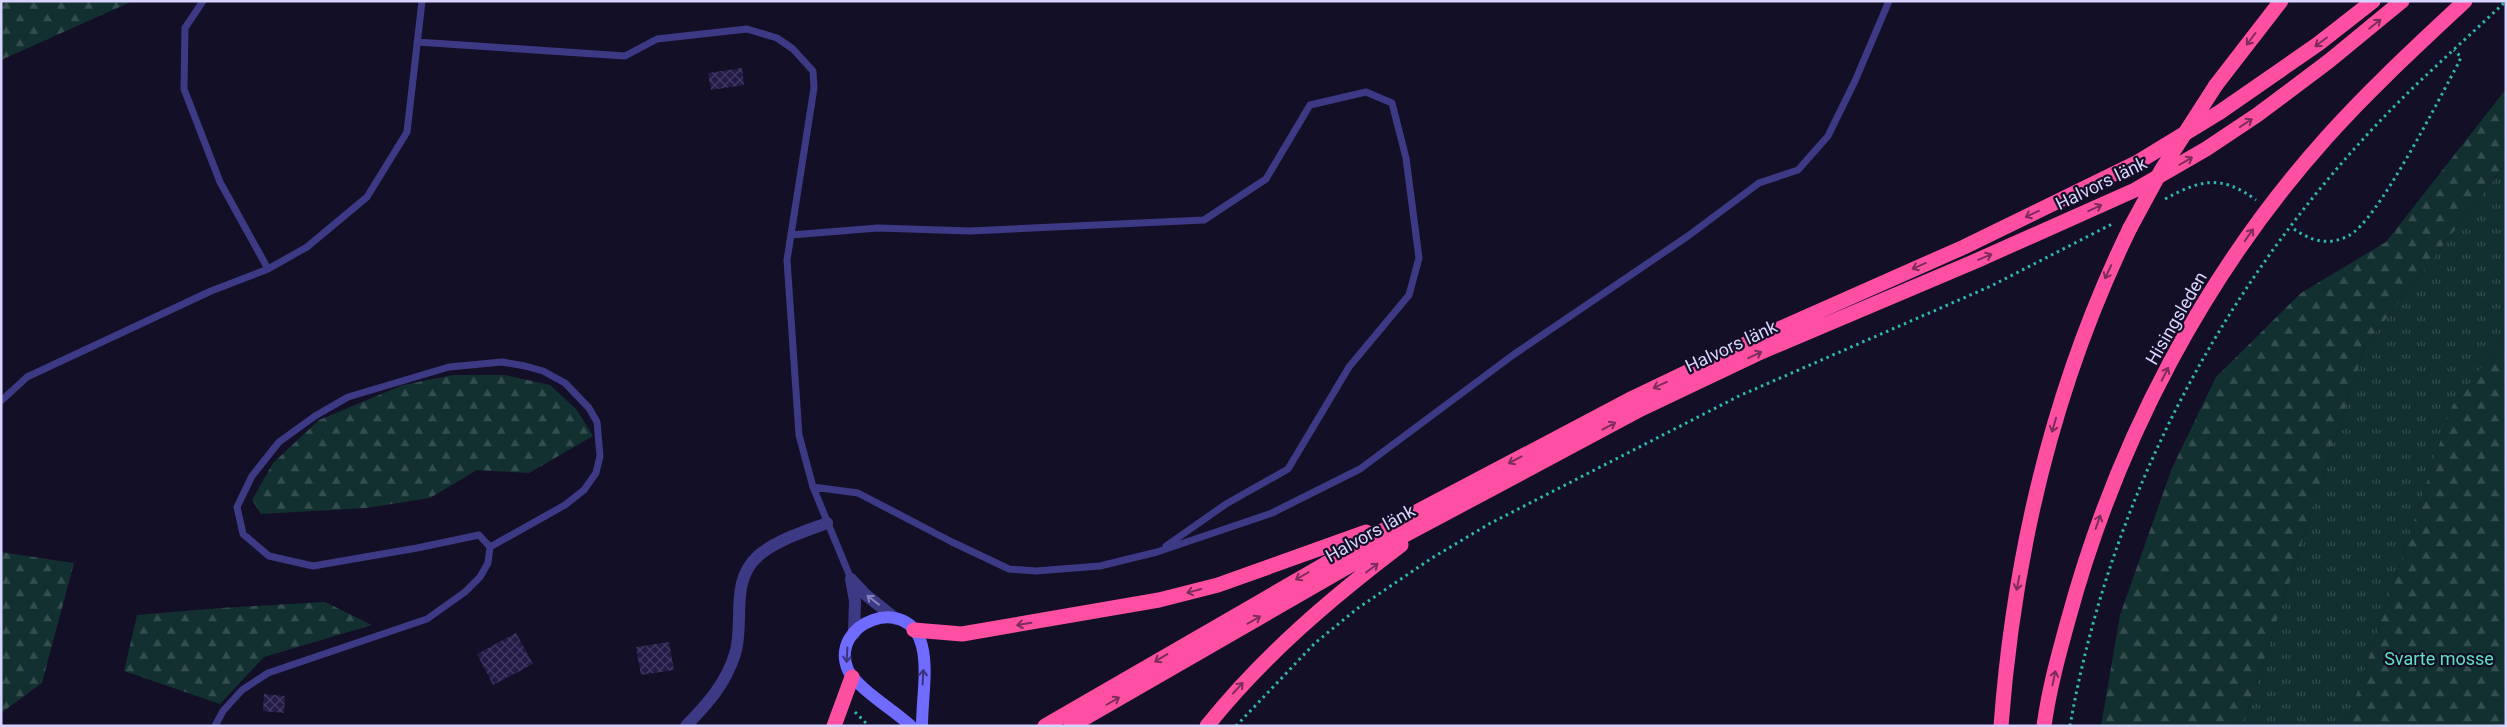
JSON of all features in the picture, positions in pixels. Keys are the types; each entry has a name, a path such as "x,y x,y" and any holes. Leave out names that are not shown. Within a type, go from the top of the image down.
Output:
{"highway":[{"path":"2001,726 2015,599 2038,480 2068,377 2124,224 2216,85 2281,1"},
{"name":"Halvors länk","path":"1045,726 1405,518 1633,398 1754,340 1964,247 2138,162 2220,112 2318,44 2373,1"},
{"name":"Halvors länk","path":"1072,726 1440,516 1641,409 1761,352 1978,260 2136,190 2206,150 2257,115 2329,61 2402,1"},
{"name":"Hisingsleden","path":"2044,726 2060,650 2082,568 2105,500 2137,428 2213,288 2268,209 2327,137 2376,86 2465,1"},
{"path":"1207,726 1236,690 1295,631 1354,581 1440,516"},
{"path":"914,630 962,634 1159,600 1218,585 1405,518"},
{"path":"834,726 852,677"}],"street":[{"path":"686,726 724,682 736,652 738,597 751,564 758,556 772,547 826,523"},
{"path":"851,579 896,619"},
{"path":"851,579 855,601 854,634"},
{"path":"911,726 852,677 845,660 846,651 854,634 867,621 884,617 906,622 914,630 922,644 924,657 922,726"}],"lane":[{"path":"203,1 185,28 184,89 220,182 268,268"},
{"path":"1,401 27,377 211,291 268,268 308,247 367,197 408,132 422,1"},
{"path":"813,487 858,493 952,542 1009,569 1036,571 1100,566 1157,552 1272,512 1360,469 1520,350 1688,236 1759,184 1798,170 1828,136 1862,65 1889,1"},
{"path":"417,42 625,56 657,39 748,29 777,38 793,48 813,71 814,88 787,260 799,435 813,487 826,523 851,579"},
{"path":"791,234 878,228 970,231 1204,220 1266,180 1310,105 1366,92 1392,103 1406,158 1419,258 1409,295 1349,367 1288,469 1226,504 1157,552"},
{"path":"215,726 223,711 242,690 268,673 427,619 465,592 480,577 488,563 490,547 479,535 468,535 418,548 313,566 269,556 243,534 238,507 252,476 280,442 315,416 348,397 449,367 502,362 543,371 566,383 589,408 597,422 600,456 596,473 584,490 565,505 490,547"}],"path":[{"path":"2070,726 2095,615 2107,577 2145,474 2186,387 2270,253 2316,195 2380,121 2506,1"},
{"path":"2294,229 2315,240 2330,242 2349,236 2360,228 2382,197 2459,62 2461,57 2454,50"},
{"path":"2164,199 2190,186 2207,182 2230,185 2258,202"},
{"path":"1236,726 1315,643 1351,614 1432,558 1489,524 1739,396 1991,286 2124,224"}],"green space":[{"path":"1,1 133,1 1,60"},
{"path":"2506,89 2506,164 2365,346 2243,726 2101,726 2120,615 2172,468 2216,377 2301,293 2386,242"},
{"path":"2506,164 2506,336 2452,406 2346,726 2243,726 2365,346"},
{"name":"Svarte mosse","path":"2506,336 2506,726 2346,726 2452,406"},
{"path":"453,375 505,375 550,385 577,410 593,436 529,473 477,470 430,498 366,508 261,514 252,500 273,463 319,420 403,385"},
{"path":"1,552 74,563 42,683 1,713"},
{"path":"325,602 372,625 264,657 220,704 124,671 137,615"}],"building":[{"path":"742,68 744,85 711,90 708,73"},
{"path":"516,633 533,664 493,685 477,654"},
{"path":"669,642 674,670 641,675 636,647"},
{"path":"264,694 285,696 284,713 263,711"}]}
